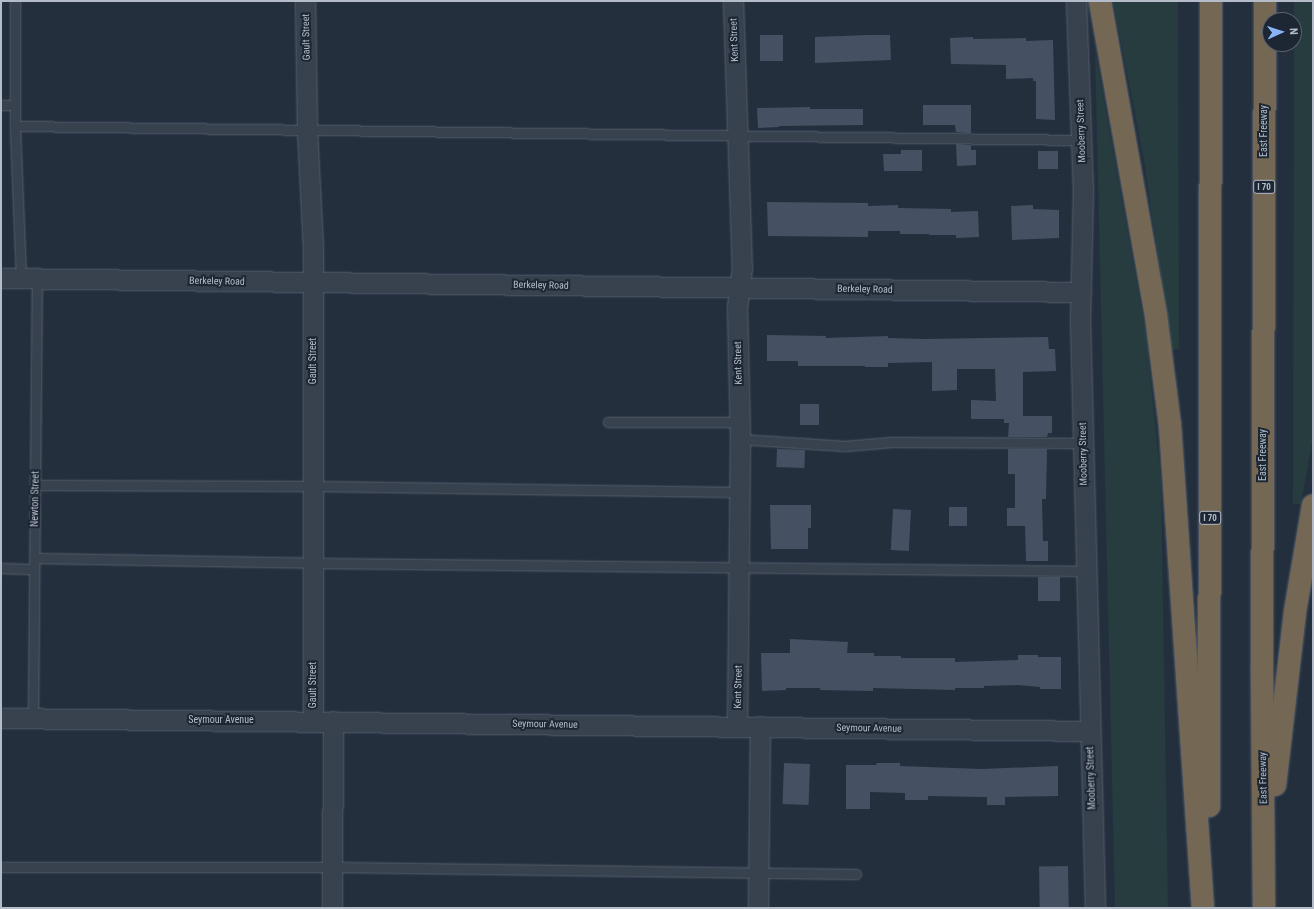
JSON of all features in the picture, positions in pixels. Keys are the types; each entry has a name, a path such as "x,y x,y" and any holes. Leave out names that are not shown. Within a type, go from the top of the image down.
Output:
{"highway":[{"path":"1100,1 1156,316 1170,425 1203,908"},
{"name":"I 70","path":"1209,908 1211,1"},
{"name":"East Freeway","path":"1264,908 1262,634 1265,1"},
{"path":"1264,886 1294,612 1313,506"}],"street":[{"name":"Gault Street","path":"305,1 307,130 314,282 313,721"},
{"name":"Kent Street","path":"733,1 742,267 737,306 740,430 737,726"},
{"name":"Mooberry Street","path":"1076,1 1083,189 1080,319 1089,731 1095,908"},
{"name":"Berkeley Road","path":"1,278 1081,292"},
{"name":"Seymour Avenue","path":"1,718 1089,731"},
{"path":"332,908 333,721"},
{"path":"758,908 760,726"}],"lane":[{"name":"Newton Street","path":"15,1 15,126 29,278 35,484 33,719"},
{"path":"1,105 15,105"},
{"path":"15,126 1081,140"},
{"path":"608,422 740,430 845,446 892,442 1083,443"},
{"path":"35,484 740,492"},
{"path":"35,558 314,563 1086,571"},
{"path":"1,568 34,569"},
{"path":"1,867 332,867 856,874"}],"green space":[{"path":"1113,1 1178,1 1179,349 1171,349 1144,160"},
{"path":"1294,1 1313,1 1313,437 1301,504 1293,504 1294,52 1302,52 1302,12 1294,12"},
{"path":"1095,51 1146,334 1161,482 1168,908 1115,908"}],"building":[{"path":"760,35 783,35 783,61 760,61"},
{"path":"890,35 891,60 815,63 815,37"},
{"path":"973,37 973,39 1026,38 1026,41 1053,40 1055,120 1036,119 1036,81 1033,81 1033,78 1006,79 1006,65 951,64 950,38"},
{"path":"923,105 971,105 971,133 956,132 955,125 923,125"},
{"path":"810,107 810,109 863,109 863,125 779,126 758,128 757,108"},
{"path":"956,144 971,145 971,150 976,150 976,165 957,166"},
{"path":"901,150 922,150 922,171 884,171 883,154 901,154"},
{"path":"1038,151 1058,151 1058,169 1038,169"},
{"path":"767,202 868,203 868,206 898,205 898,208 951,209 951,212 978,211 979,237 956,238 956,235 900,234 900,231 868,231 868,237 768,236"},
{"path":"1033,205 1033,209 1059,210 1059,238 1012,240 1011,206"},
{"path":"767,335 826,336 826,338 888,336 888,338 924,339 1048,337 1049,349 1055,349 1056,371 1023,372 1023,416 1052,416 1052,433 1048,433 1047,437 1008,437 1009,423 1004,423 1004,419 971,419 971,400 996,401 995,369 957,369 957,390 932,391 932,362 888,363 888,367 865,367 798,366 798,361 767,361"},
{"path":"800,404 819,404 819,425 800,425"},
{"path":"777,449 805,450 804,468 776,467"},
{"path":"1008,449 1047,449 1046,499 1042,499 1043,541 1048,541 1048,561 1026,561 1025,526 1007,526 1007,508 1015,508 1015,474 1008,474"},
{"path":"770,505 811,505 811,528 808,528 808,549 771,549"},
{"path":"949,507 967,507 967,526 949,526"},
{"path":"893,509 911,510 909,551 891,550"},
{"path":"1038,577 1060,577 1060,601 1038,601"},
{"path":"790,639 848,642 847,653 874,653 874,656 901,656 901,658 955,658 955,662 1018,660 1018,655 1061,657 1061,689 1040,689 1040,687 1018,685 984,686 984,688 955,688 955,690 873,688 873,691 786,688 786,690 762,691 761,653 790,653"},
{"path":"784,763 810,764 809,805 783,804"},
{"path":"877,763 900,763 900,766 981,769 1058,766 1058,796 1005,797 1005,805 987,805 987,797 928,796 928,800 905,800 905,793 870,792 870,809 846,809 846,765 876,765"},
{"path":"1068,866 1069,908 1040,908 1039,867"}]}
